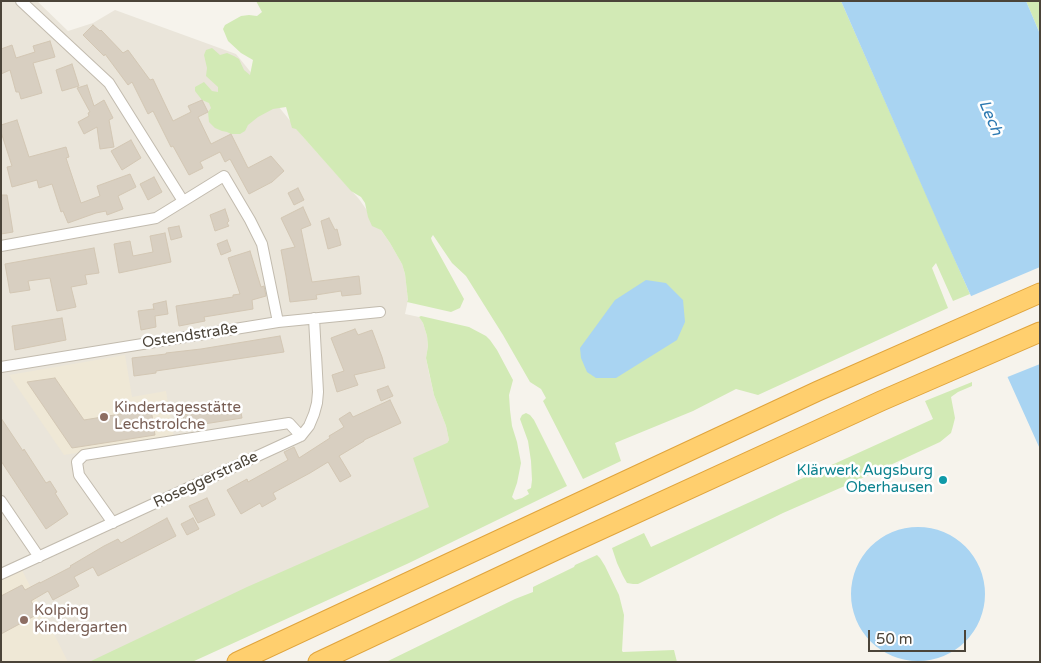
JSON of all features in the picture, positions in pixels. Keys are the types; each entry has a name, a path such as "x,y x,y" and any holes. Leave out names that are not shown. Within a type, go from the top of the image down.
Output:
{"highway":[{"path":"237,662 818,391 1040,293"},
{"path":"318,662 881,401 1040,332"}],"street":[{"path":"21,1 109,83 183,202"},
{"path":"1,246 156,218 224,176 262,244 278,322"},
{"name":"Ostendstraße","path":"1,367 278,322 380,312"},
{"path":"112,523 79,475 77,462 84,455 288,424 301,436 309,426 317,403 314,318"},
{"name":"Roseggerstraße","path":"1,574 301,436"},
{"path":"1,501 39,557"}],"shaded area":[{"path":"1,1 37,1 68,31 93,23 115,10 236,54 304,138 359,199 390,243 402,264 408,300 405,314 419,317 427,336 426,358 429,373 434,395 446,426 449,440 435,519 131,662 1,662"},
{"name":"Kindertagesstätte Lechstrolche","path":"125,355 132,397 166,391 174,437 64,455 9,375"},
{"name":"Kolping Kindergarten","path":"22,570 68,662 1,662 1,579"}],"green space":[{"path":"256,1 841,1 970,294 953,301 936,263 932,268 948,308 758,395 736,389 693,411 615,443 621,461 583,479 543,401 546,398 541,389 530,382 466,276 452,263 433,235 432,241 464,299 460,308 451,312 407,302 405,274 402,264 390,243 381,230 372,226 365,203 361,197 351,191 296,129 292,128 286,107 273,109 258,117 240,134 222,131 215,128 209,122 208,112 211,108 209,103 202,100 195,91 195,87 204,82 212,91 218,92 218,87 206,76 207,68 204,55 206,50 212,48 220,55 227,53 234,56 239,59 244,70 250,75 253,60 241,53 228,41 223,29 225,25 241,16 257,16 262,12"},
{"path":"1026,1 1040,1 1040,34"},
{"path":"419,317 469,327 486,336 497,350 513,380 509,395 510,410 521,463 512,497 515,500 522,498 529,494 527,490 531,488 531,461 528,441 520,419 526,413 534,420 567,486 409,563 192,662 89,662 247,587 429,507 413,458 447,443 449,440 446,426 434,395 426,358 427,336"},
{"path":"972,382 972,386 951,397 955,418 951,433 940,442 783,513 638,584 627,583 623,576 612,548 644,533 651,547 933,419 925,401"},
{"path":"597,555 605,566 619,595 624,615 622,651 674,650 677,662 386,662 533,592 533,587"}],"water":[{"name":"Lech","path":"841,1 1026,1 1040,34 1040,449 939,225"},
{"path":"646,280 666,283 683,300 685,322 677,340 616,378 596,378 587,372 581,358 580,348 615,300"},
{"path":"918,527 944,532 955,538 965,547 974,557 980,568 985,594 980,620 974,631 965,641 955,650 944,656 918,661 892,656 881,650 871,641 862,631 856,620 851,594 856,568 862,557 871,547 881,538 892,532"}],"pier":[{"path":"1040,267 1040,364 1005,378 969,297"}],"building":[{"path":"93,25 101,30 123,53 128,50 150,80 153,79 173,121 191,112 188,106 202,100 208,112 198,117 211,144 231,134 248,168 271,156 284,171 272,182 249,194 230,159 225,162 220,152 200,162 203,168 189,175 173,146 171,147 153,111 148,114 132,82 128,85 105,54 104,56 83,35"},
{"path":"50,41 55,57 33,63 42,93 21,99 19,92 16,92 10,70 1,74 1,49 12,45 16,58 35,52 33,46"},
{"path":"72,64 79,86 62,91 56,70"},
{"path":"87,85 94,106 104,100 113,118 109,120 114,147 100,149 97,127 84,134 78,122 89,116 88,113 90,112 77,88"},
{"path":"17,120 29,157 66,147 69,157 66,158 81,203 100,196 97,186 130,174 136,187 118,196 123,209 107,215 106,211 96,213 68,223 63,211 61,212 52,184 39,188 37,180 12,187 7,167 12,166 1,132 1,125"},
{"path":"131,140 141,158 122,170 111,151"},
{"path":"154,177 162,192 148,200 140,184"},
{"path":"298,188 304,200 294,205 288,193"},
{"path":"1,195 7,195 13,232 1,234"},
{"path":"303,207 311,225 301,229 312,282 359,276 361,294 342,296 341,291 316,295 317,299 290,302 281,250 295,247 281,218"},
{"path":"225,209 229,226 215,231 210,215"},
{"path":"329,218 335,230 337,229 341,245 328,249 321,221"},
{"path":"179,226 182,237 171,240 168,228"},
{"path":"165,233 171,262 119,273 114,244 130,241 133,256 153,252 150,236"},
{"path":"227,240 231,251 221,255 217,244"},
{"path":"94,248 99,273 85,275 87,284 71,287 76,307 57,311 50,278 28,281 30,290 10,293 5,264"},
{"path":"250,251 261,287 264,286 266,296 252,300 253,309 204,317 205,321 179,326 176,306 233,297 233,295 240,294 228,258"},
{"path":"166,301 168,314 155,316 156,327 141,330 138,311 154,310 153,304"},
{"path":"62,318 66,340 15,350 12,326"},
{"path":"355,329 358,335 372,330 385,368 354,375 358,385 337,392 332,375 344,371 331,338"},
{"path":"280,336 284,352 134,376 132,358"},
{"path":"55,378 84,420 151,409 155,435 72,448 27,382"},
{"path":"388,386 393,396 381,401 377,390"},
{"path":"390,400 401,423 364,440 339,456 351,476 340,482 328,462 273,493 276,499 262,507 260,503 241,514 227,490 247,479 248,482 288,460 284,452 294,447 299,458 344,427 339,419 350,412 353,417"},
{"path":"240,407 242,418 185,427 183,415"},
{"path":"1,418 46,483 50,481 68,514 46,529 1,461"},
{"path":"207,498 215,515 198,523 189,506"},
{"path":"167,518 176,536 98,576 93,567 74,577 79,586 53,600 48,591 31,601 38,614 1,634 1,596 22,585 25,590 40,583 71,567 104,546 118,539 121,543"},
{"path":"193,518 199,529 187,535 181,524"}],"place":[{"name":"Kindertagesstätte Lechstrolche","path":"104,417"},
{"name":"Klärwerk Augsburg Oberhausen","path":"943,480"},
{"name":"Kolping Kindergarten","path":"24,620"}]}
